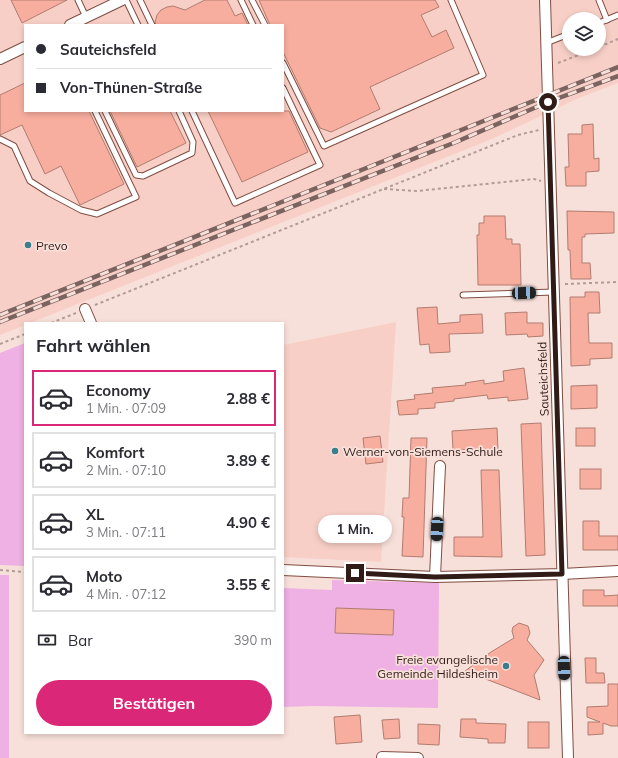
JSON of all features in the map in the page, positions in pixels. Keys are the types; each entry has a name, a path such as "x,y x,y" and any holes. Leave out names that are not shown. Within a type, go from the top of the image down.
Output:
{"street":[{"path":"72,24 122,0"},
{"name":"Sauteichsfeld","path":"545,0 568,758"},
{"path":"0,59 24,47"},
{"path":"85,309 91,322"},
{"path":"435,577 440,466"},
{"path":"284,570 435,577 618,571"},
{"path":"382,757 418,758"}],"lane":[{"path":"78,0 86,17"},
{"path":"126,0 138,24"},
{"path":"140,0 152,24"},
{"path":"241,0 253,24"},
{"path":"252,0 264,24"},
{"path":"284,65 324,146 483,75 450,0"},
{"path":"598,0 607,20 618,15"},
{"path":"546,43 562,37"},
{"path":"192,112 235,203 320,165 284,90"},
{"path":"0,139 14,146 30,181 81,210 97,214 136,197 95,112"},
{"path":"105,112 136,175 143,176 192,153 194,142 179,112"},
{"path":"463,295 554,288"}],"path":[{"path":"606,44 618,40"},
{"path":"547,66 560,63 577,56"},
{"path":"53,322 518,135 531,133 549,127"},
{"path":"383,189 417,191 534,179 550,183"},
{"path":"554,288 618,282"},
{"path":"0,344 24,334"},
{"path":"0,570 24,572"}],"shaded area":[{"path":"0,0 618,0 618,83 579,98 492,139 33,322 24,322 24,325 0,335"},
{"name":"Werner-von-Siemens-Schule","path":"396,322 381,562 284,557 284,345"},
{"path":"24,343 24,566 0,565 0,353"},
{"path":"0,575 9,575 9,758 0,758"},
{"path":"332,580 439,583 438,708 284,707 284,588 332,590"}],"building":[{"path":"11,0 67,0 22,23"},
{"path":"205,0 227,0 235,16 242,13 248,24 156,24 157,15 161,10 167,7 173,6 185,10"},
{"path":"259,0 435,0 439,7 421,15 432,37 446,30 454,48 370,87 380,109 331,132 320,128 284,54 284,24 270,24"},
{"path":"24,83 24,112 89,112 124,184 80,205 61,166 45,174 22,125 0,135 0,95"},
{"path":"289,111 308,152 242,182 208,112"},
{"path":"110,112 170,112 186,143 137,167"},
{"path":"593,124 594,159 599,158 599,171 586,172 586,186 566,186 565,167 569,167 568,134 582,134 582,125"},
{"path":"567,211 614,212 614,233 585,234 585,237 582,237 582,263 590,263 591,279 571,279 570,250 568,250"},
{"path":"484,216 505,216 506,239 512,239 512,244 520,244 521,285 478,285 477,235 479,235 479,223 484,223"},
{"path":"585,292 599,292 600,313 588,313 589,343 612,343 612,358 590,359 590,365 571,366 570,297 585,297"},
{"path":"437,307 438,324 460,322 460,315 482,314 483,333 449,334 450,352 430,353 429,344 420,345 417,308"},
{"path":"527,312 527,323 543,323 543,336 528,337 527,334 506,335 505,313"},
{"path":"524,368 528,399 508,401 508,397 488,399 487,395 454,399 454,401 435,403 435,408 418,409 418,414 399,415 397,401 415,399 414,395 433,393 432,388 466,385 465,383 484,380 484,384 504,381 503,371"},
{"path":"597,385 597,408 571,409 571,386"},
{"path":"541,423 545,555 526,556 521,424"},
{"path":"497,428 498,449 453,450 452,431"},
{"path":"576,428 595,428 595,446 576,446"},
{"path":"380,436 383,462 366,464 363,438"},
{"path":"411,438 427,438 423,557 402,556 404,517 402,517 403,498 409,498"},
{"path":"580,469 601,469 601,489 580,489"},
{"path":"481,470 499,470 502,557 454,556 454,537 483,537"},
{"path":"583,521 599,521 599,536 618,536 618,550 583,550"},
{"path":"583,590 604,590 604,596 618,595 618,606 583,606"},
{"path":"336,608 394,610 393,635 335,633"},
{"name":"Freie evangelische Gemeinde Hildesheim","path":"519,623 528,626 530,633 527,640 544,660 534,675 540,700 465,671 491,652 514,638 512,631 513,627"},
{"path":"585,658 596,658 596,673 604,673 605,683 586,683"},
{"path":"608,684 618,684 618,726 611,726 603,723 603,734 588,735 588,722 600,722 587,717 587,707 608,706"},
{"path":"360,715 362,742 336,744 334,717"},
{"path":"399,719 400,738 384,739 382,720"},
{"path":"461,719 476,719 476,723 506,724 505,743 488,743 488,739 460,737"},
{"path":"528,722 549,722 549,748 528,748"},
{"path":"418,724 440,725 439,745 418,744"}],"railway":[{"path":"0,315 618,67"},
{"path":"0,322 456,142 548,102 618,76"}],"place":[{"name":"Prevo","path":"28,245"},
{"name":"Werner-von-Siemens-Schule","path":"335,451"},
{"name":"Freie evangelische Gemeinde Hildesheim","path":"506,666"}],"route":[{"path":"355,573 435,577 562,574 548,102"}]}
